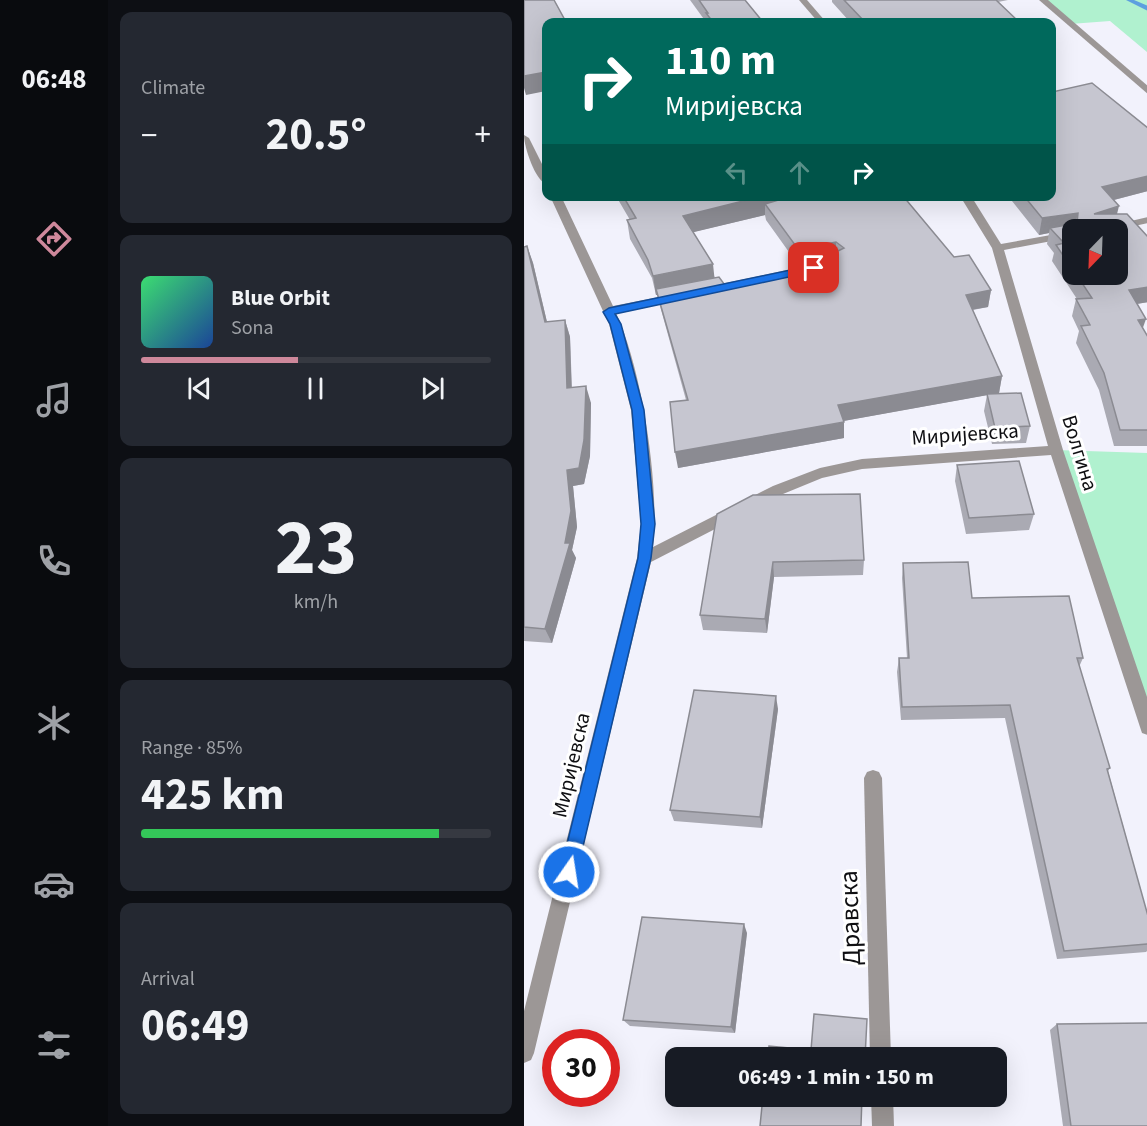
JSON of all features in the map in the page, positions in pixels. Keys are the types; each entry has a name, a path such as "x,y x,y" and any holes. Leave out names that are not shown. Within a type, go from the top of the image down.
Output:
{"street":[{"path":"803,0 819,18"},
{"path":"1043,0 1148,91"},
{"path":"524,138 542,173"},
{"name":"Миријевска","path":"524,1053 644,558 648,524 638,410 616,324 558,201"},
{"name":"Волгина","path":"968,201 998,248 1056,450 1148,727"},
{"path":"1128,224 1148,220"},
{"path":"998,248 1062,236"},
{"path":"609,312 836,264"},
{"name":"Миријевска","path":"644,558 778,490 820,472 862,464 1056,450"},
{"name":"Дравска","path":"873,778 881,1047"},
{"path":"882,1107 882,1126"}],"green space":[{"path":"1043,0 1147,0 1147,52 1110,21 1070,24"},
{"path":"1056,450 1147,453 1147,727"}],"building":[{"path":"524,0 554,0 564,18 542,18 542,73 524,76"},
{"path":"699,0 745,0 760,18 710,18 706,13 708,13"},
{"path":"844,0 996,0 1015,18 861,18"},
{"path":"1092,83 1148,128 1148,176 1102,187 1119,206 1094,214 1127,214 1148,237 1148,287 1129,290 1146,319 1138,320 1148,337 1148,430 1120,430 1104,373 1081,326 1090,325 1076,299 1092,298 1083,285 1128,285 1128,219 1077,219 1078,213 1042,218 1028,201 1056,201 1056,91"},
{"path":"626,201 743,201 683,216 713,264 653,276 648,260 627,220 636,218"},
{"path":"775,201 907,201 954,257 969,255 991,290 966,295 1002,376 838,405 844,422 675,452 670,402 688,400 656,289 719,277 727,288 815,271 806,259 844,248 836,242 798,249 765,204"},
{"path":"1062,226 1062,241 1050,228"},
{"path":"1062,244 1062,254 1056,245"},
{"path":"527,246 545,322 565,320 567,388 586,386 584,440 579,468 567,470 571,511 565,543 570,543 545,629 524,627 524,247"},
{"path":"1021,393 1030,426 995,428 987,394"},
{"path":"1019,461 1034,514 969,518 957,465"},
{"path":"860,494 864,560 773,562 765,619 700,615 717,514 753,495"},
{"path":"968,562 972,598 1069,596 1083,658 1077,658 1110,768 1107,769 1148,916 1148,944 1064,951 1010,705 902,707 899,658 909,658 903,563"},
{"path":"694,690 776,696 760,817 670,810"},
{"path":"642,917 744,924 731,1027 623,1020"},
{"path":"814,1014 867,1019 866,1047 811,1047"},
{"path":"1148,1023 1148,1126 1071,1126 1057,1024"},
{"path":"762,1107 862,1107 861,1126 760,1126"}],"waterway":[{"path":"1129,0 1148,9"}],"route":[{"path":"569,872 644,558 648,524 645,460 638,410 616,324 609,312 814,268"}]}
